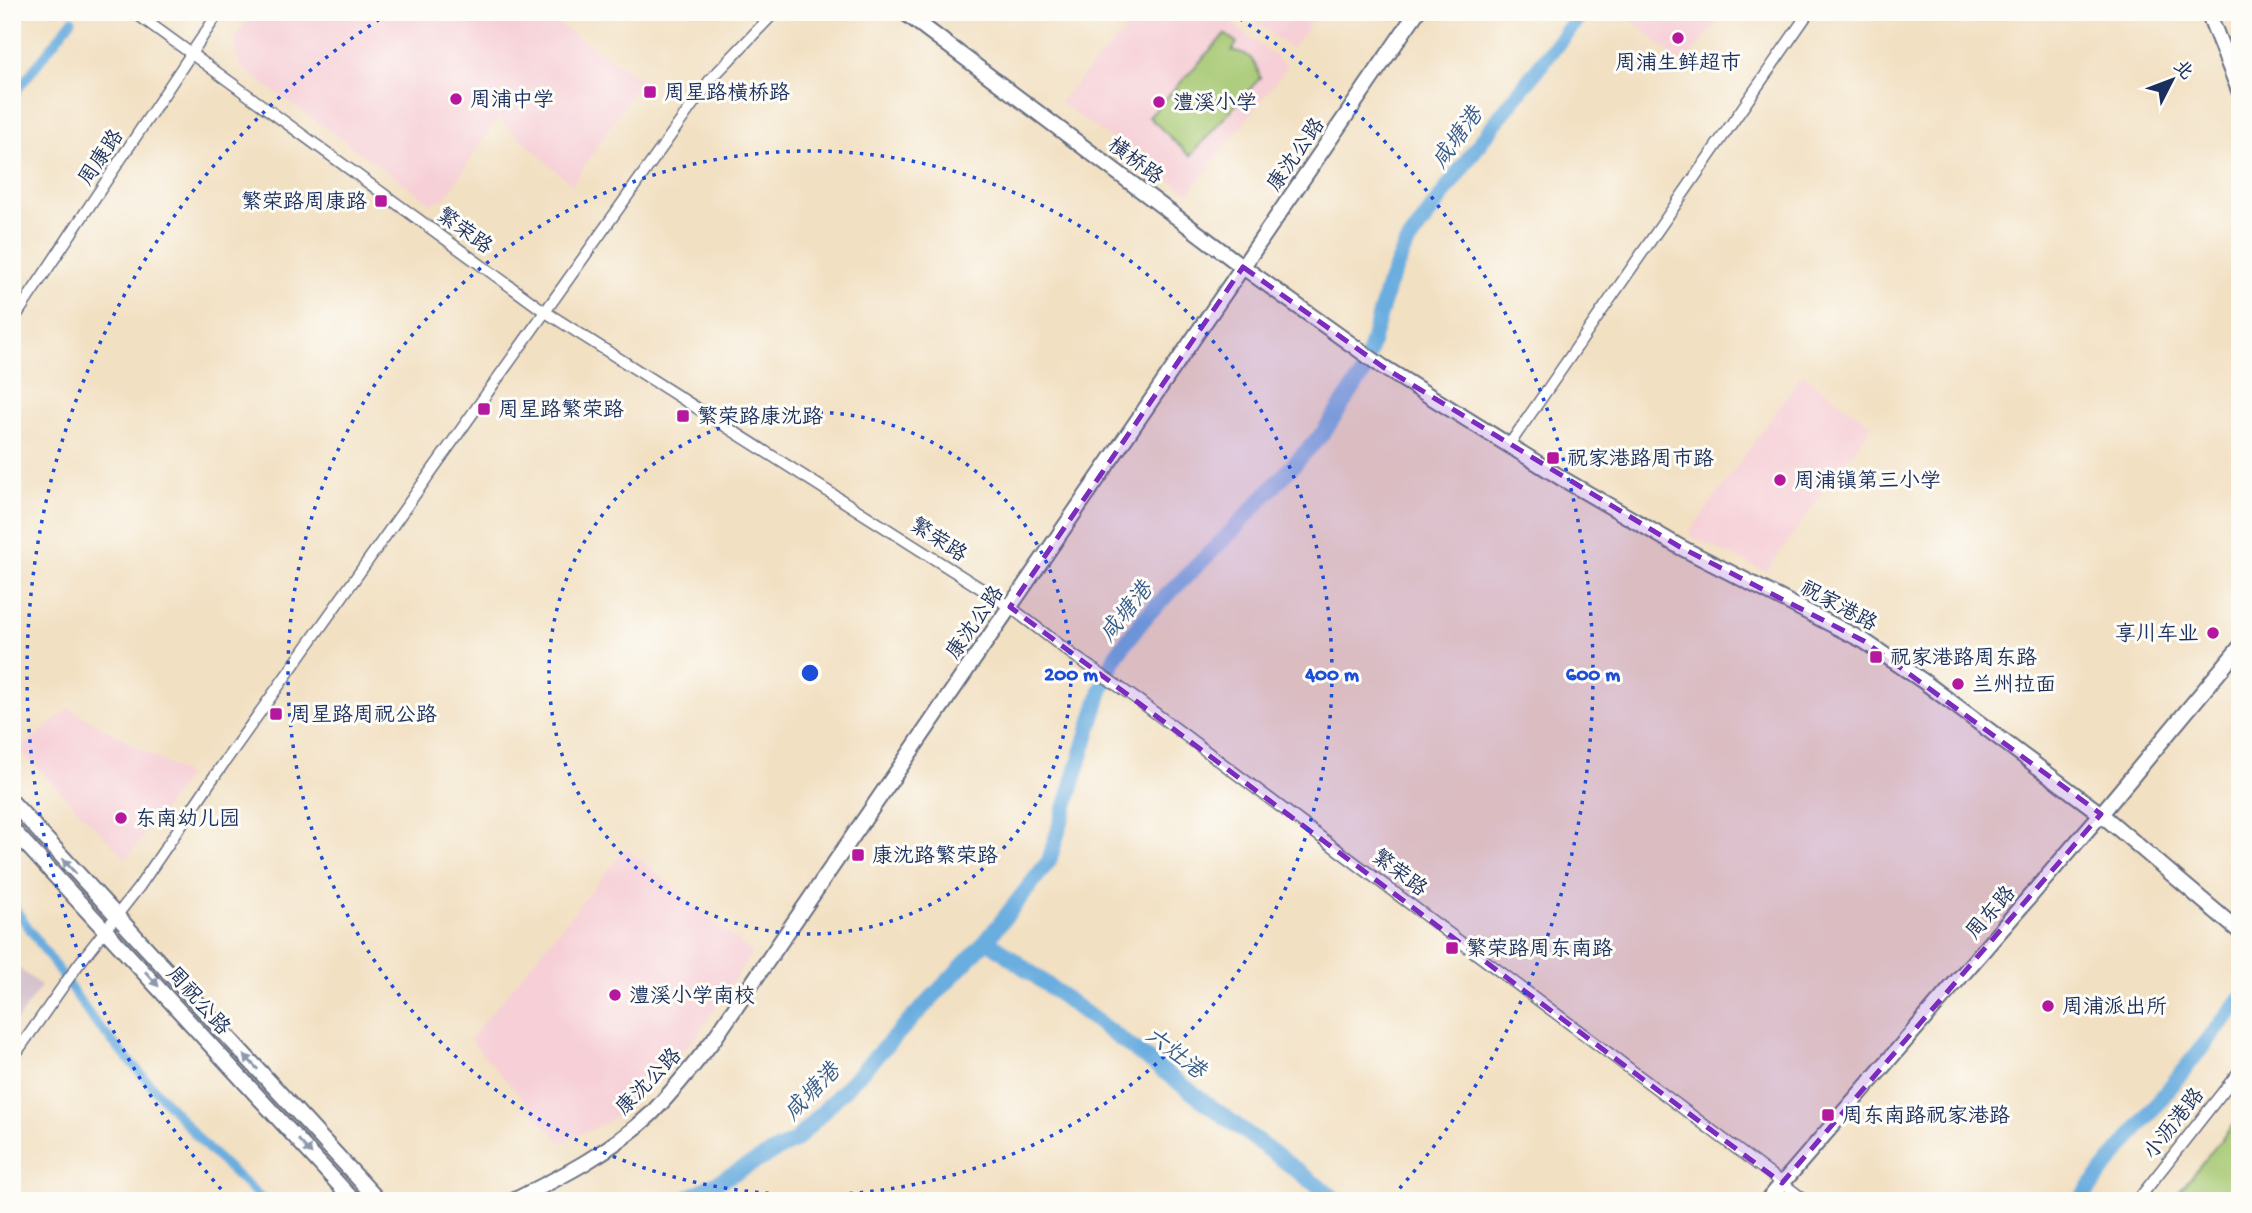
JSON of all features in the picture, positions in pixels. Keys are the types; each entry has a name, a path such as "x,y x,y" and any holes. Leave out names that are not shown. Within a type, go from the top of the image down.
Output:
{"street":[{"name":"繁荣路","path":"134,12 544,311 1010,607 1133,696 1806,1201"},
{"name":"周康路","path":"12,322 219,12"},
{"path":"12,1059 78,965 139,887 211,780 710,80 775,12"},
{"name":"横桥路","path":"904,12 1243,267 1383,367"},
{"name":"康沈公路","path":"513,1201 558,1178 621,1139 682,1081 714,1039 1417,12"},
{"path":"1509,445 1809,12"},
{"path":"2208,12 2240,93"},
{"name":"祝家港路","path":"1383,367 1680,547 1864,641 1923,681 2101,814 2240,932"},
{"name":"周东路","path":"1768,1201 2101,814 2240,647"},
{"path":"12,802 379,1201"},
{"name":"周祝公路","path":"12,829 354,1201"},
{"name":"小沥港路","path":"2137,1201 2240,1070"}],"highlighted area":[{"path":"1243,267 1383,367 1680,547 1864,641 2101,814 1782,1183 1010,607"}],"shaded area":[{"name":"周浦中学","path":"252,12 568,12 560,25 641,79 572,185 498,118 445,198 431,203 240,67 233,41"},
{"name":"澧溪小学","path":"1142,12 1216,12 1288,66 1189,193 1059,102"},
{"path":"1243,12 1319,12 1291,49"},
{"name":"周浦生鲜超市","path":"1622,12 1727,12 1682,64"},
{"name":"周浦镇第三小学","path":"1802,374 1872,425 1766,572 1688,535"},
{"name":"东南幼儿园","path":"69,708 188,776 126,859 20,750"},
{"name":"澧溪小学南校","path":"626,848 752,953 696,1037 611,1120 561,1143 470,1039"},
{"path":"12,963 41,986 12,1027"}],"green space":[{"path":"1225,34 1237,43 1232,51 1243,53 1251,59 1260,78 1190,156 1149,117"},
{"path":"2240,1116 2240,1201 2172,1201"}],"waterway":[{"name":"咸塘港","path":"682,1201 796,1140 987,940 1049,861 1101,691 1116,655 1147,615 1234,529 1323,433 1363,374 1388,286 1405,247 1484,137 1582,12"},
{"path":"12,97 72,20"},
{"path":"12,904 94,1021 208,1149 264,1201"},
{"name":"六灶港","path":"987,940 1338,1201"},
{"path":"2079,1201 2240,1000"}],"place":[{"name":"周浦生鲜超市","path":"1678,38"},
{"name":"周星路横桥路","path":"650,92"},
{"name":"周浦中学","path":"456,99"},
{"name":"澧溪小学","path":"1159,102"},
{"name":"繁荣路周康路","path":"381,201"},
{"name":"周星路繁荣路","path":"484,409"},
{"name":"繁荣路康沈路","path":"683,416"},
{"name":"祝家港路周市路","path":"1553,458"},
{"name":"周浦镇第三小学","path":"1780,480"},
{"name":"享川车业","path":"2213,633"},
{"name":"祝家港路周东路","path":"1876,657"},
{"name":"兰州拉面","path":"1958,684"},
{"name":"周星路周祝公路","path":"276,714"},
{"name":"东南幼儿园","path":"121,818"},
{"name":"康沈路繁荣路","path":"858,855"},
{"name":"繁荣路周东南路","path":"1452,948"},
{"name":"澧溪小学南校","path":"615,995"},
{"name":"周浦派出所","path":"2048,1006"},
{"name":"周东南路祝家港路","path":"1828,1115"}]}
